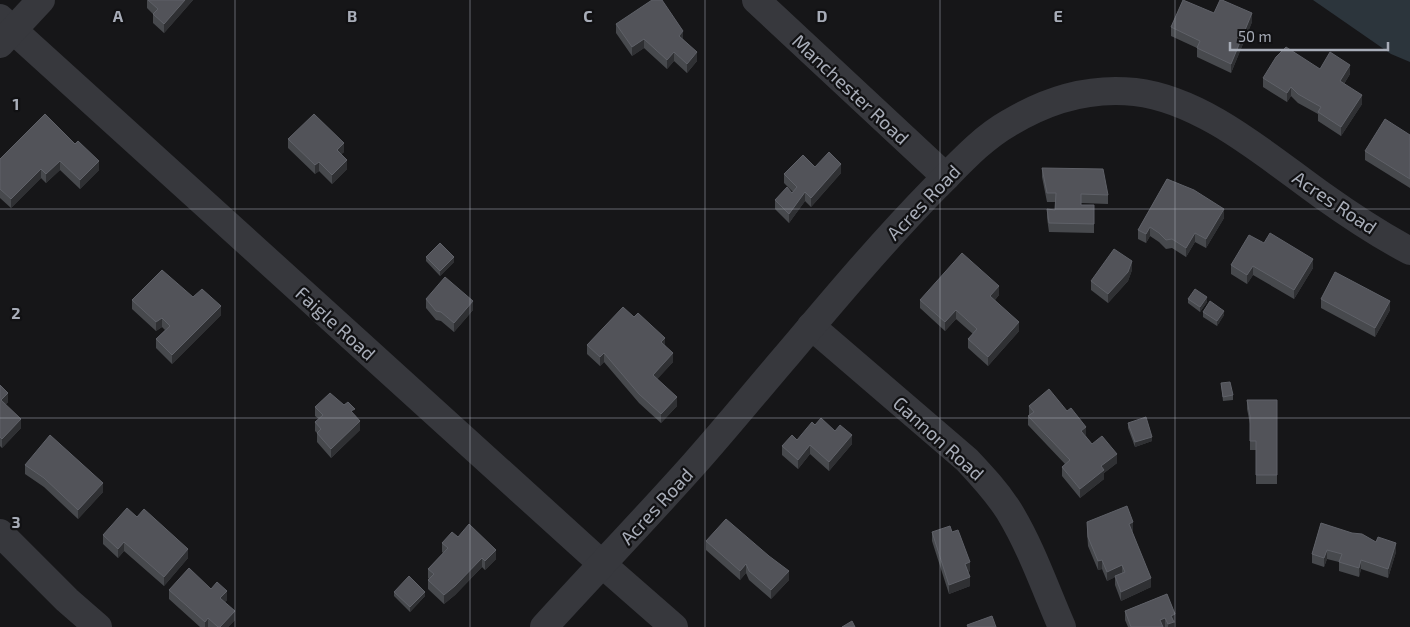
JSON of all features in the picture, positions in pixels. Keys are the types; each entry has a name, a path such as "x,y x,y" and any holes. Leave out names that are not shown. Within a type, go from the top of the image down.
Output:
{"street":[{"path":"4,31 41,0"},
{"name":"Manchester Road","path":"756,0 946,177"},
{"name":"Faigle Road","path":"4,31 674,627"},
{"name":"Acres Road","path":"544,627 696,462 901,222 989,136 1009,123 1047,104 1076,95 1106,91 1136,92 1164,99 1201,113 1234,131 1326,198 1410,251"},
{"name":"Gannon Road","path":"811,326 967,460 987,481 1008,510 1022,536 1062,627"},
{"path":"0,533 67,600 98,627"}],"shaded area":[{"path":"1313,0 1410,0 1410,62 1391,54"}],"building":[{"path":"148,0 185,0 164,24 153,14 158,9"},
{"path":"652,0 662,0 683,31 679,36 697,52 687,64 674,52 667,60 644,39 632,47 616,24"},
{"path":"1183,0 1214,13 1220,0 1222,0 1252,13 1231,64 1197,48 1200,41 1171,27"},
{"path":"1286,47 1320,69 1330,52 1350,65 1340,81 1362,95 1341,127 1318,112 1321,107 1298,94 1291,87 1287,93 1263,78 1276,57"},
{"path":"45,114 75,144 78,141 99,161 80,180 60,161 46,174 41,169 11,199 0,189 0,159"},
{"path":"314,114 344,143 337,150 347,160 332,175 319,162 315,165 288,139"},
{"path":"1385,119 1410,135 1410,179 1365,151"},
{"path":"829,152 841,164 811,198 805,192 789,214 775,200 787,187 792,193 797,187 784,174 803,155 815,167"},
{"path":"1042,168 1103,169 1108,195 1081,194 1081,205 1094,205 1094,224 1049,223 1047,209 1055,210 1056,193 1047,193"},
{"path":"1167,179 1194,190 1224,209 1206,239 1195,233 1186,248 1172,239 1166,240 1150,227 1146,234 1138,230"},
{"path":"1270,233 1313,259 1294,290 1253,266 1247,275 1231,265 1249,235 1264,243"},
{"path":"440,243 454,257 440,271 426,257"},
{"path":"1114,249 1132,261 1128,272 1108,294 1091,281"},
{"path":"962,253 999,286 990,296 1019,322 988,357 968,339 977,329 956,310 945,322 920,300"},
{"path":"162,270 193,297 202,289 221,306 172,355 156,339 170,326 162,318 156,322 132,300"},
{"path":"1335,272 1390,301 1375,328 1321,299"},
{"path":"445,277 473,301 454,323 441,312 436,311 426,299"},
{"path":"1195,289 1207,297 1200,307 1188,299"},
{"path":"1210,301 1224,311 1217,321 1203,312"},
{"path":"623,307 634,317 638,313 665,338 661,342 673,353 653,375 677,397 661,414 639,394 604,353 600,357 587,345"},
{"path":"1230,382 1233,395 1223,397 1221,383"},
{"path":"0,385 8,393 1,400 21,419 2,439 0,437"},
{"path":"1049,389 1067,411 1071,408 1086,427 1081,431 1092,444 1102,436 1117,454 1101,466 1104,470 1080,489 1062,467 1070,460 1028,416 1034,412 1029,406"},
{"path":"330,393 344,405 348,402 355,409 351,411 360,421 331,449 317,433 321,429 315,422 323,415 315,407"},
{"path":"1247,400 1277,400 1277,475 1256,475 1256,441 1250,441 1250,416"},
{"path":"1146,417 1152,437 1135,442 1128,423"},
{"path":"821,418 835,431 840,425 852,435 829,462 810,445 798,460 782,446 792,435 797,440 812,422 815,425"},
{"path":"50,435 103,483 78,510 44,478 25,465"},
{"path":"1127,506 1133,522 1129,524 1151,578 1121,592 1115,576 1125,572 1122,565 1107,572 1102,560 1098,561 1088,537 1087,522"},
{"path":"127,508 137,517 144,509 188,549 164,577 124,542 118,549 103,535"},
{"path":"726,519 789,571 771,590 749,571 746,564 740,571 706,541"},
{"path":"1321,523 1352,533 1362,534 1376,542 1378,537 1396,543 1388,569 1361,560 1359,568 1339,562 1342,554 1327,550 1324,558 1312,554"},
{"path":"469,524 496,550 485,561 482,558 444,595 428,580 434,574 428,569 448,548 442,543 452,532 458,537"},
{"path":"950,526 952,532 958,530 970,562 965,564 970,577 949,585 932,532"},
{"path":"189,568 211,589 217,582 227,591 220,598 235,611 220,627 208,618 205,622 169,590"},
{"path":"409,576 425,592 410,607 394,592"},
{"path":"1167,594 1175,614 1171,616 1174,622 1168,624 1165,618 1160,620 1163,627 1131,627 1125,611"},
{"path":"992,616 996,627 968,627 967,625"},
{"path":"852,621 855,627 842,627"}]}
